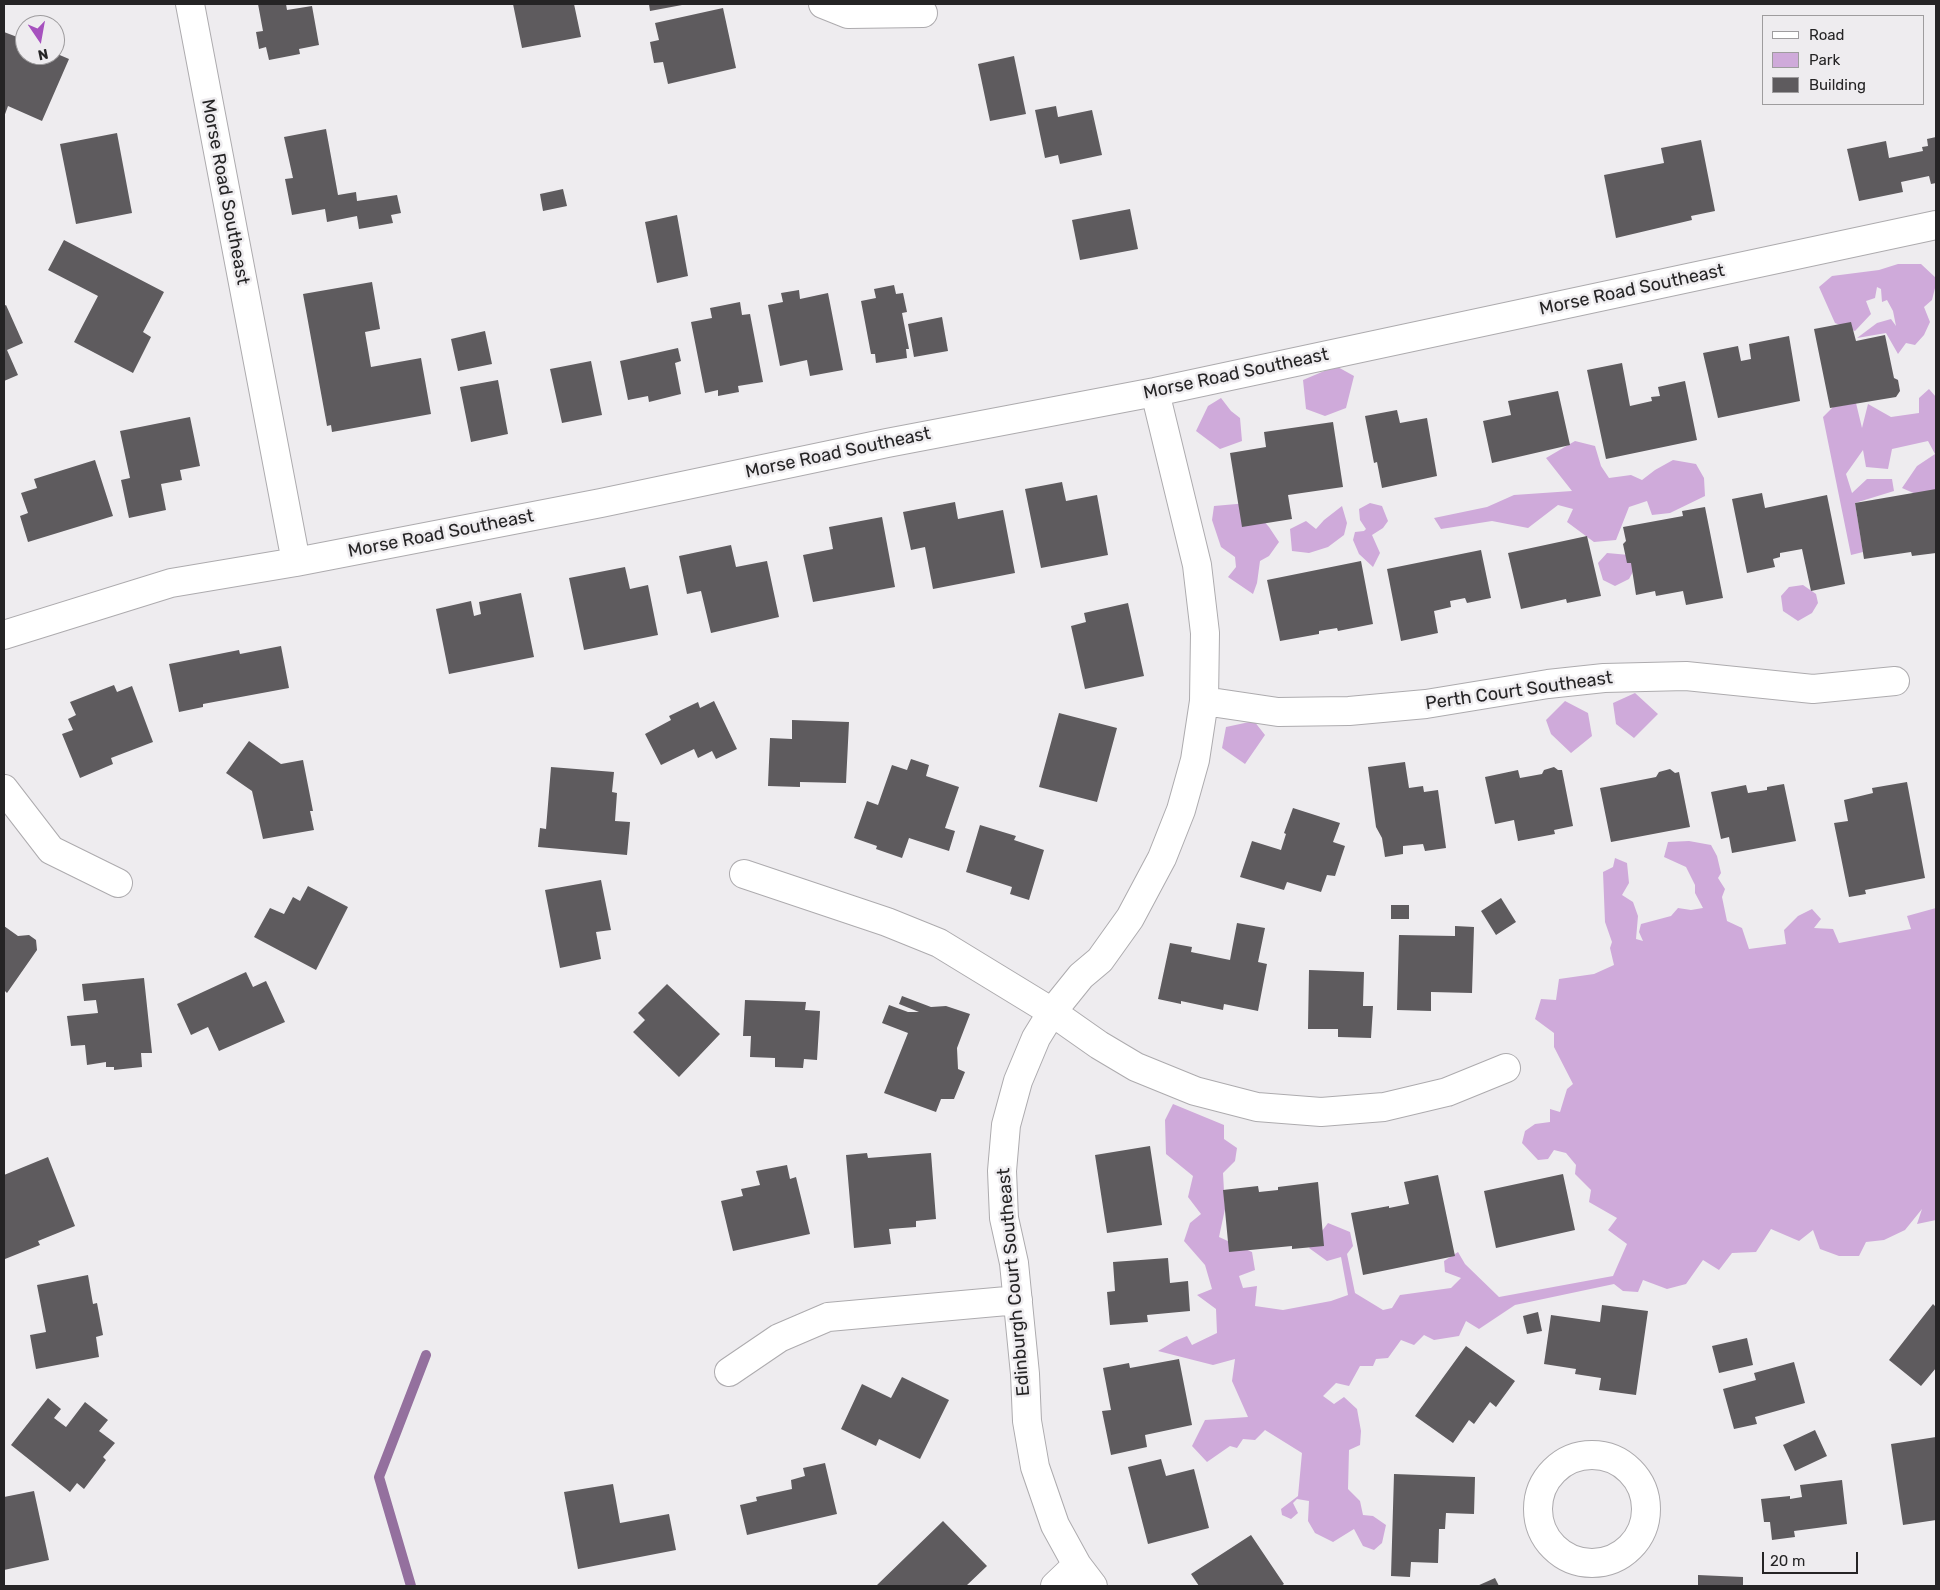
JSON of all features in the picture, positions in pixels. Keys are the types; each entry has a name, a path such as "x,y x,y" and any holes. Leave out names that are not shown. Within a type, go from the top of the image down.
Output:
{"street":[{"name":"Morse Road Southeast","path":"190,4 296,562 601,503 887,442 1155,392 1936,224"},
{"path":"823,4 848,14 923,13"},
{"name":"Edinburgh Court Southeast","path":"1085,1576 1055,1525 1035,1467 1027,1421 1014,1263 1004,1218 1002,1171 1006,1126 1018,1081 1036,1038 1052,1012 1081,976 1100,960 1130,918 1162,858 1181,810 1195,760 1204,701 1205,632 1197,565 1155,392"},
{"path":"4,635 171,583 296,562"},
{"name":"Perth Court Southeast","path":"1204,701 1278,712 1350,711 1426,704 1548,684 1604,678 1686,676 1813,689 1895,680"},
{"path":"4,789 51,850 118,883"},
{"path":"744,874 887,922 939,943 1052,1012 1099,1045 1136,1067 1195,1091 1257,1107 1321,1112 1384,1107 1447,1092 1506,1068"},
{"path":"729,1372 779,1338 828,1317 1018,1300"},
{"path":"1055,1586 1085,1576"}],"green space":[{"path":"1898,264 1921,264 1936,278 1936,284 1932,300 1924,307 1930,322 1924,335 1915,345 1906,343 1898,354 1886,333 1857,338 1877,323 1891,319 1896,326 1893,311 1887,300 1882,302 1881,289 1877,287 1875,298 1866,301 1871,314 1855,331 1835,323 1819,287 1832,276 1879,270"},
{"path":"1336,366 1354,376 1346,408 1325,416 1306,409 1303,380"},
{"path":"1929,389 1936,397 1936,499 1927,499 1902,488 1917,466 1935,454 1928,441 1892,449 1888,469 1866,467 1863,450 1846,474 1852,493 1867,479 1892,479 1894,491 1855,503 1863,552 1851,555 1823,417 1833,407 1856,403 1862,428 1868,404 1891,417 1919,413 1919,398"},
{"path":"1221,398 1231,411 1240,418 1242,441 1220,449 1196,431 1208,406"},
{"path":"1575,441 1595,446 1601,466 1609,478 1631,475 1642,480 1673,460 1696,464 1704,478 1705,496 1670,513 1652,515 1647,501 1629,507 1616,540 1594,542 1567,522 1573,509 1558,505 1528,528 1492,521 1441,529 1434,518 1487,507 1514,495 1572,491 1546,458"},
{"path":"1248,503 1269,527 1279,542 1269,556 1260,561 1257,583 1253,594 1228,577 1236,567 1235,557 1221,547 1212,520 1214,506"},
{"path":"1370,503 1382,506 1388,521 1383,528 1372,535 1380,553 1373,567 1359,554 1353,540 1355,532 1366,529 1360,520 1359,509"},
{"path":"1342,506 1347,523 1344,535 1328,547 1309,553 1292,551 1290,529 1306,521 1316,529"},
{"path":"1607,553 1629,555 1635,568 1629,579 1615,586 1603,580 1598,563"},
{"path":"1803,585 1816,594 1818,603 1812,613 1798,621 1783,611 1781,596 1789,587"},
{"path":"1635,693 1658,714 1634,738 1616,724 1613,703"},
{"path":"1565,701 1588,713 1592,736 1571,753 1551,734 1546,720"},
{"path":"1254,721 1265,735 1245,764 1222,748 1226,727"},
{"path":"1689,841 1711,845 1717,856 1721,873 1718,878 1725,889 1722,897 1727,921 1742,928 1749,949 1786,944 1784,930 1798,916 1812,909 1821,919 1814,928 1833,929 1839,943 1911,929 1907,916 1936,908 1936,1220 1917,1224 1922,1209 1905,1230 1884,1240 1866,1242 1859,1256 1839,1256 1820,1249 1813,1230 1799,1241 1771,1229 1756,1252 1732,1253 1719,1270 1703,1260 1686,1284 1667,1289 1643,1280 1638,1292 1623,1291 1614,1284 1515,1305 1479,1329 1466,1321 1459,1336 1434,1340 1424,1335 1414,1345 1401,1340 1388,1358 1376,1359 1373,1366 1360,1366 1349,1386 1336,1383 1323,1396 1334,1404 1344,1397 1357,1409 1361,1431 1360,1445 1349,1450 1348,1489 1360,1501 1363,1515 1373,1516 1386,1525 1382,1543 1374,1550 1363,1546 1354,1529 1333,1542 1315,1533 1308,1521 1309,1501 1297,1499 1293,1503 1298,1513 1291,1519 1282,1515 1281,1509 1298,1496 1302,1453 1265,1430 1255,1440 1243,1439 1237,1448 1230,1446 1207,1462 1192,1446 1205,1420 1248,1417 1232,1381 1235,1359 1213,1365 1158,1351 1187,1336 1192,1345 1217,1333 1216,1309 1197,1295 1212,1289 1205,1265 1184,1241 1190,1223 1201,1214 1188,1197 1193,1176 1166,1154 1165,1120 1173,1104 1224,1125 1224,1139 1237,1148 1235,1161 1223,1173 1225,1209 1219,1237 1252,1252 1255,1270 1239,1276 1243,1288 1257,1286 1255,1306 1283,1310 1331,1301 1348,1295 1341,1257 1327,1261 1309,1248 1328,1223 1350,1232 1353,1246 1347,1254 1355,1293 1383,1310 1392,1308 1400,1295 1451,1288 1461,1278 1445,1272 1444,1261 1458,1252 1465,1264 1499,1297 1613,1276 1627,1244 1608,1230 1617,1218 1589,1202 1591,1190 1575,1174 1576,1165 1566,1153 1554,1150 1548,1159 1538,1160 1522,1143 1525,1131 1535,1124 1550,1122 1550,1109 1560,1112 1567,1089 1573,1084 1554,1047 1554,1033 1535,1019 1541,999 1556,1000 1559,979 1594,974 1614,965 1610,948 1612,942 1605,922 1603,872 1613,867 1615,858 1627,863 1629,883 1622,895 1633,902 1638,916 1636,939 1643,941 1639,932 1641,924 1671,916 1678,908 1691,910 1703,908 1695,893 1695,885 1686,867 1664,857 1668,842"}],"building":[{"path":"258,4 286,4 287,10 312,6 319,45 299,49 300,54 269,60 266,47 259,49 256,32 263,31"},
{"path":"513,4 574,4 581,37 522,48"},
{"path":"649,4 682,4 682,5 650,11"},
{"path":"723,8 736,68 668,84 663,62 654,63 650,42 659,40 655,23"},
{"path":"4,32 15,36 15,65 65,65 65,57 69,59 42,121 8,106 4,117"},
{"path":"1014,56 1026,114 990,121 978,64"},
{"path":"1056,106 1058,117 1092,110 1102,155 1060,164 1058,155 1045,158 1035,110"},
{"path":"326,129 338,195 356,192 357,201 397,195 401,213 391,215 393,223 359,229 357,216 327,222 325,209 292,215 285,179 293,178 284,137"},
{"path":"117,133 132,213 76,224 60,144"},
{"path":"1936,137 1936,183 1931,184 1929,176 1901,182 1903,192 1859,201 1847,149 1886,141 1889,158 1923,151 1922,147 1928,146 1927,139"},
{"path":"1701,140 1715,211 1691,216 1692,220 1616,238 1604,175 1664,163 1661,148"},
{"path":"563,189 567,206 543,211 540,194"},
{"path":"1130,209 1138,249 1080,260 1072,220"},
{"path":"677,215 688,276 657,283 645,222"},
{"path":"64,240 164,292 143,332 151,337 133,373 74,342 98,296 48,270"},
{"path":"372,282 380,329 365,332 371,367 421,358 431,414 332,432 331,425 327,426 303,294"},
{"path":"894,285 896,294 903,293 907,312 902,313 909,349 906,349 907,358 876,363 875,354 871,354 861,301 876,298 874,289"},
{"path":"799,290 800,299 828,293 843,370 810,376 807,360 780,366 768,305 783,302 781,293"},
{"path":"740,302 742,315 750,314 763,382 738,386 739,392 718,396 718,390 705,393 691,322 712,318 710,308"},
{"path":"6,305 23,343 7,350 18,375 4,381 4,306"},
{"path":"942,317 948,351 914,357 908,324"},
{"path":"1851,322 1856,341 1885,335 1894,378 1898,380 1900,391 1896,397 1830,408 1814,329"},
{"path":"485,331 492,364 458,371 451,339"},
{"path":"1789,336 1800,401 1718,418 1703,353 1738,346 1741,361 1751,359 1749,344"},
{"path":"678,348 681,361 675,363 681,394 649,402 648,396 628,400 620,361"},
{"path":"591,361 602,415 562,423 550,369"},
{"path":"1622,363 1630,406 1652,401 1651,397 1660,396 1658,387 1685,381 1697,440 1606,459 1587,370"},
{"path":"498,380 508,434 471,442 460,387"},
{"path":"1558,391 1570,445 1492,463 1483,421 1511,415 1508,401"},
{"path":"1397,410 1400,423 1427,418 1437,476 1382,488 1377,462 1374,463 1365,416"},
{"path":"190,417 200,466 180,470 182,480 161,484 166,510 129,518 121,480 130,478 120,431"},
{"path":"1333,422 1343,487 1288,495 1292,519 1242,527 1230,453 1266,447 1264,432"},
{"path":"95,460 113,516 28,542 20,516 28,513 21,493 37,488 34,479"},
{"path":"1062,482 1066,501 1097,495 1108,555 1041,568 1025,489"},
{"path":"1936,489 1936,553 1912,556 1911,552 1864,559 1855,503"},
{"path":"1762,493 1765,508 1827,495 1845,584 1811,591 1802,549 1780,553 1780,557 1773,559 1775,567 1747,573 1732,499"},
{"path":"955,502 958,519 1003,510 1015,573 933,589 925,547 911,550 903,512"},
{"path":"1705,507 1723,598 1686,605 1683,591 1656,596 1655,591 1636,595 1631,563 1627,563 1623,544 1626,541 1623,527 1683,516 1682,511"},
{"path":"882,517 895,587 813,602 803,555 833,549 829,527"},
{"path":"1587,536 1601,596 1567,603 1566,599 1521,609 1508,553"},
{"path":"731,545 736,567 767,561 779,617 711,633 701,591 687,594 679,556"},
{"path":"1481,550 1491,598 1467,603 1465,598 1450,601 1451,607 1434,611 1438,633 1401,641 1387,569"},
{"path":"1361,561 1373,624 1338,631 1337,628 1319,631 1319,634 1280,641 1267,580"},
{"path":"625,567 630,589 648,585 658,635 584,650 569,578"},
{"path":"521,593 534,657 449,674 436,609 471,601 474,616 481,614 479,602"},
{"path":"1128,603 1144,676 1085,689 1071,626 1086,622 1084,613"},
{"path":"281,646 289,688 203,704 203,707 179,712 169,664 239,650 240,654"},
{"path":"114,685 117,692 132,686 153,742 111,758 113,764 80,778 62,734 73,730 68,719 76,715 70,702"},
{"path":"714,701 737,749 716,759 712,751 698,758 694,749 661,765 645,734 671,720 669,716 698,702 700,708"},
{"path":"1059,713 1117,728 1097,802 1039,787"},
{"path":"792,720 849,722 846,783 800,782 800,787 768,786 770,738 792,739"},
{"path":"249,741 281,764 303,760 313,811 310,811 314,830 263,839 252,791 226,773"},
{"path":"911,759 929,765 926,776 959,787 945,828 955,831 949,851 909,838 902,858 876,849 877,846 854,838 867,801 878,805 892,765 907,770"},
{"path":"1405,762 1409,788 1423,786 1424,792 1438,790 1446,848 1425,851 1423,844 1403,846 1403,854 1385,857 1382,838 1376,827 1368,767"},
{"path":"551,767 614,772 612,792 617,793 615,821 630,822 627,855 538,847 540,828 546,829"},
{"path":"1554,767 1562,770 1573,826 1554,830 1555,834 1518,841 1514,820 1495,824 1485,777 1518,770 1520,778 1542,774 1544,770"},
{"path":"1670,769 1675,773 1679,772 1690,827 1611,842 1600,788 1656,777 1659,772"},
{"path":"1907,782 1925,878 1865,890 1866,894 1849,897 1834,823 1848,821 1844,800 1873,793 1872,788"},
{"path":"1784,784 1796,841 1732,853 1729,837 1721,839 1711,792 1746,785 1748,793 1767,790 1767,787"},
{"path":"1293,808 1340,823 1333,842 1345,846 1335,876 1327,875 1321,892 1287,882 1284,890 1240,877 1252,841 1281,850 1286,834 1284,833"},
{"path":"980,825 1016,836 1014,840 1044,850 1029,900 1010,894 1012,887 966,872"},
{"path":"601,880 611,930 596,932 601,959 560,968 545,890"},
{"path":"308,886 348,907 316,970 254,937 270,908 284,914 293,897 300,901"},
{"path":"1501,898 1516,922 1496,935 1481,911"},
{"path":"1391,905 1409,905 1409,919 1391,919"},
{"path":"1237,923 1265,928 1258,962 1267,964 1258,1011 1224,1004 1223,1010 1181,1001 1181,1004 1158,999 1170,943 1192,947 1191,952 1230,960"},
{"path":"4,926 18,936 29,935 36,940 37,950 7,993 4,990"},
{"path":"1455,926 1474,927 1472,993 1431,992 1431,1011 1397,1010 1399,935 1455,936"},
{"path":"1309,970 1364,972 1363,1006 1373,1006 1371,1038 1338,1037 1338,1029 1308,1029"},
{"path":"246,972 253,987 266,981 285,1022 219,1051 208,1027 191,1035 177,1004"},
{"path":"144,978 152,1053 141,1053 142,1067 114,1070 114,1067 106,1067 106,1062 87,1065 85,1045 71,1046 67,1016 98,1013 96,1000 84,1001 82,984"},
{"path":"667,984 720,1034 679,1077 633,1032 645,1020 638,1013"},
{"path":"902,996 931,1007 946,1006 970,1014 957,1048 958,1069 965,1072 954,1099 941,1099 936,1112 884,1093 908,1033 882,1023 889,1005 908,1012 919,1012 899,1004"},
{"path":"745,1000 806,1002 805,1010 820,1011 817,1060 804,1059 803,1068 775,1067 775,1058 750,1057 751,1036 743,1036"},
{"path":"1150,1146 1162,1225 1107,1233 1095,1155"},
{"path":"867,1153 868,1158 931,1153 936,1219 916,1221 916,1227 889,1229 891,1244 854,1248 846,1155"},
{"path":"48,1157 75,1226 38,1241 40,1245 5,1259 4,1175"},
{"path":"787,1165 790,1179 796,1177 810,1234 733,1251 721,1201 743,1196 741,1189 760,1185 756,1171"},
{"path":"1563,1174 1575,1230 1496,1248 1484,1191"},
{"path":"1438,1175 1455,1256 1363,1275 1351,1213 1409,1204 1404,1182"},
{"path":"1318,1182 1324,1246 1292,1249 1292,1246 1229,1252 1223,1190 1258,1186 1259,1192 1278,1190 1278,1187"},
{"path":"1168,1258 1170,1283 1188,1281 1190,1311 1147,1315 1148,1322 1110,1325 1107,1292 1115,1291 1113,1262"},
{"path":"88,1275 93,1304 97,1303 103,1335 96,1337 99,1357 36,1369 30,1335 46,1332 37,1285"},
{"path":"1933,1304 1936,1307 1936,1368 1921,1386 1889,1360"},
{"path":"1602,1305 1648,1311 1636,1395 1599,1390 1601,1378 1575,1374 1576,1369 1544,1364 1551,1315 1600,1322"},
{"path":"1538,1312 1542,1331 1527,1334 1523,1316"},
{"path":"1747,1338 1753,1365 1719,1373 1712,1346"},
{"path":"1466,1346 1515,1381 1496,1407 1490,1402 1474,1424 1469,1420 1453,1443 1415,1416"},
{"path":"1179,1359 1192,1425 1145,1435 1147,1447 1111,1455 1102,1411 1111,1410 1103,1368 1129,1363 1130,1368"},
{"path":"1794,1362 1805,1403 1755,1417 1757,1424 1734,1429 1723,1389 1756,1380 1754,1373"},
{"path":"902,1377 949,1400 920,1459 879,1439 876,1446 841,1429 862,1384 891,1398"},
{"path":"48,1398 61,1409 54,1418 66,1427 85,1402 108,1420 99,1431 115,1443 103,1457 106,1460 84,1489 77,1483 70,1492 11,1445"},
{"path":"1815,1430 1827,1456 1795,1471 1783,1445"},
{"path":"1936,1437 1936,1520 1903,1525 1891,1444"},
{"path":"1161,1459 1166,1476 1194,1469 1209,1528 1148,1544 1128,1467"},
{"path":"825,1463 837,1514 747,1535 740,1505 757,1501 756,1497 792,1489 791,1480 805,1476 803,1468"},
{"path":"1394,1474 1475,1477 1474,1514 1446,1513 1445,1529 1439,1529 1438,1563 1411,1562 1410,1577 1391,1576"},
{"path":"1842,1480 1847,1524 1794,1531 1795,1537 1772,1540 1770,1522 1764,1522 1761,1499 1790,1496 1790,1499 1802,1497 1800,1485"},
{"path":"613,1484 620,1523 669,1514 676,1550 578,1569 564,1492"},
{"path":"34,1491 49,1560 4,1570 4,1497"},
{"path":"943,1521 987,1566 966,1586 876,1586"},
{"path":"1251,1535 1284,1584 1281,1586 1199,1586 1191,1574"},
{"path":"1698,1575 1743,1577 1743,1586 1698,1586"},
{"path":"1495,1578 1499,1586 1477,1586"}],"waterway":[{"path":"411,1586 379,1477 426,1355"}]}
